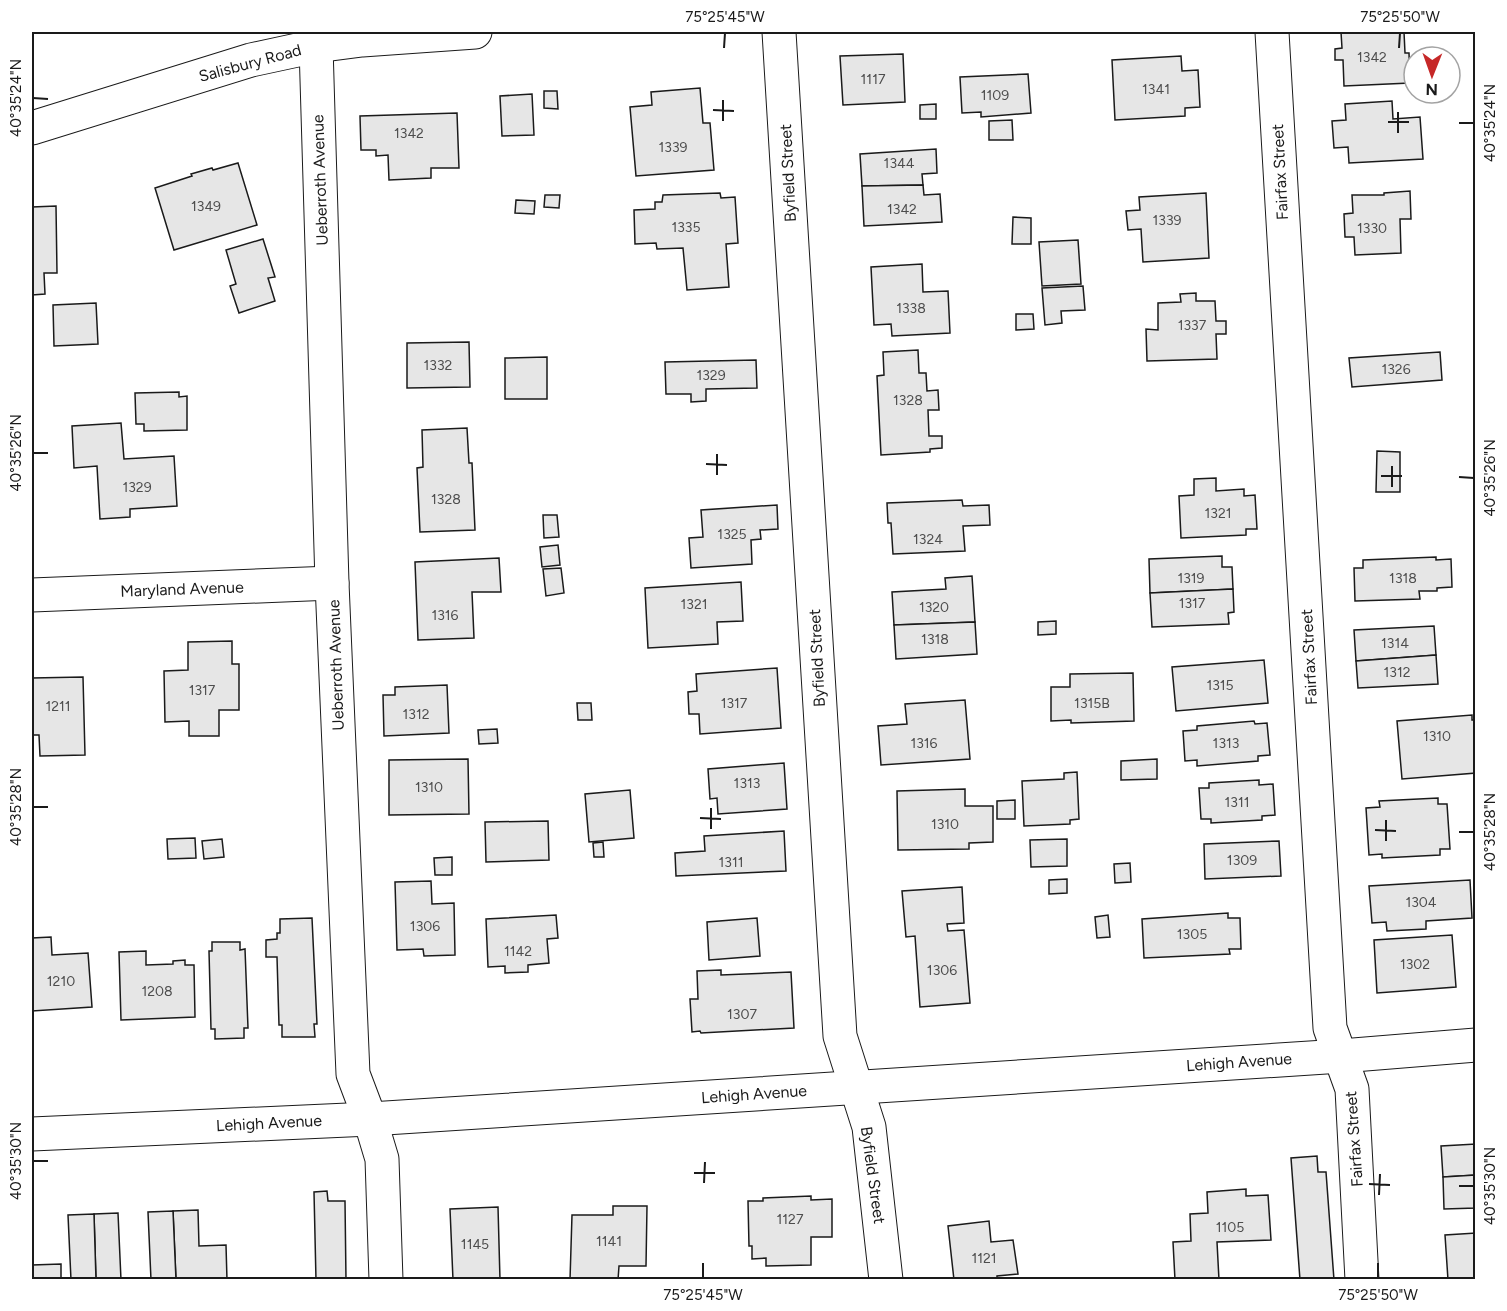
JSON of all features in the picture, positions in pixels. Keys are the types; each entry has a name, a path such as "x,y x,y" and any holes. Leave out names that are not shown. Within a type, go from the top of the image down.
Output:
{"street":[{"name":"Salisbury Road","path":"32,128 251,60 316,46 362,40 475,32"},
{"name":"Byfield Street","path":"779,32 840,1036 869,1127 886,1280"},
{"name":"Fairfax Street","path":"1272,32 1330,1028 1352,1089 1362,1280"},
{"name":"Ueberroth Avenue","path":"316,46 332,583 353,1074 382,1159 386,1280"},
{"name":"Maryland Avenue","path":"32,595 332,583"},
{"name":"Lehigh Avenue","path":"32,1134 370,1119 1341,1056 1476,1045"}],"building":[{"path":"1341,32 1404,32 1402,83 1344,86 1343,60 1335,60 1335,49 1342,48"},
{"path":"903,54 905,102 843,105 840,56"},
{"path":"1181,56 1182,71 1198,70 1200,107 1185,108 1185,116 1115,120 1112,60"},
{"path":"1028,74 1031,113 981,117 981,112 962,113 960,77"},
{"path":"700,88 703,123 710,123 714,170 636,176 630,107 652,105 651,92"},
{"path":"544,91 557,91 558,109 544,108"},
{"path":"532,94 534,135 502,136 500,96"},
{"path":"1392,101 1393,119 1420,117 1423,159 1349,163 1348,147 1334,148 1332,121 1346,120 1345,104"},
{"path":"936,104 936,119 920,119 920,105"},
{"path":"457,113 459,168 431,168 431,178 389,180 388,155 376,156 376,150 361,150 360,116"},
{"path":"1012,120 1013,140 989,140 989,121"},
{"path":"936,149 937,173 922,174 923,185 862,186 860,154"},
{"path":"238,163 257,225 174,250 155,188 192,176 191,174"},
{"path":"923,185 924,195 940,194 942,222 864,226 862,186"},
{"path":"1410,191 1411,219 1400,219 1401,253 1355,255 1354,237 1345,237 1344,214 1353,213 1352,195 1384,195 1384,193"},
{"path":"720,193 721,198 735,197 738,243 726,244 729,287 687,290 683,248 657,249 656,243 635,244 634,210 655,209 655,202 662,202 663,195"},
{"path":"1206,193 1209,258 1143,262 1141,229 1128,230 1126,211 1140,210 1139,197"},
{"path":"545,195 560,195 559,208 544,207"},
{"path":"516,200 535,201 534,214 515,213"},
{"path":"56,206 57,273 44,273 45,294 32,295 32,207"},
{"path":"1013,217 1031,218 1031,244 1012,244"},
{"path":"263,239 275,277 268,278 275,301 239,313 230,286 236,284 226,250"},
{"path":"1078,240 1081,284 1042,286 1039,242"},
{"path":"922,264 923,292 948,291 950,333 892,336 891,324 874,325 871,267"},
{"path":"1083,286 1085,310 1061,311 1062,323 1045,325 1042,288"},
{"path":"1196,293 1196,301 1215,301 1216,321 1226,321 1226,334 1216,334 1217,359 1147,361 1146,329 1158,330 1158,303 1181,302 1180,294"},
{"path":"96,303 98,344 54,346 53,305"},
{"path":"1016,314 1033,314 1034,329 1016,330"},
{"path":"469,342 470,387 407,388 407,343"},
{"path":"918,350 919,373 926,373 927,391 938,390 939,410 928,410 929,436 942,436 942,448 930,449 930,452 881,455 877,376 884,375 883,352"},
{"path":"1440,352 1442,380 1352,387 1349,358"},
{"path":"547,357 547,399 505,399 505,358"},
{"path":"756,360 757,388 706,389 706,401 691,402 691,394 666,394 665,362"},
{"path":"179,392 179,397 187,396 187,430 144,431 144,424 136,424 135,393"},
{"path":"121,423 124,459 174,456 177,506 130,509 130,517 100,519 97,466 74,468 72,426"},
{"path":"467,428 469,463 472,463 475,530 420,532 417,468 423,467 422,430"},
{"path":"1377,451 1400,452 1400,492 1376,492"},
{"path":"1216,478 1216,491 1244,489 1244,496 1255,495 1257,529 1246,529 1246,535 1181,538 1179,496 1194,495 1194,479"},
{"path":"962,500 963,506 989,505 990,525 963,526 965,551 893,554 887,503"},
{"path":"777,505 778,529 760,530 761,539 751,540 752,564 691,568 689,538 703,537 701,510"},
{"path":"543,515 557,515 559,537 544,538"},
{"path":"558,545 560,565 542,567 540,547"},
{"path":"1222,556 1222,567 1232,567 1233,589 1150,593 1149,559"},
{"path":"1436,557 1436,560 1451,559 1452,587 1437,588 1437,591 1419,591 1420,599 1355,601 1354,568 1363,568 1363,560"},
{"path":"499,558 501,592 472,592 474,638 418,640 415,562"},
{"path":"561,568 564,593 546,596 543,569"},
{"path":"972,576 975,622 894,625 892,592 946,589 945,578"},
{"path":"741,582 743,621 717,622 718,644 648,648 645,588"},
{"path":"1233,589 1234,612 1228,613 1229,624 1152,627 1150,593"},
{"path":"1056,621 1056,634 1038,635 1038,622"},
{"path":"975,622 977,654 896,659 894,625"},
{"path":"1434,626 1436,655 1356,661 1354,630"},
{"path":"232,641 232,664 239,664 239,710 219,710 219,736 189,736 189,721 165,722 164,671 188,670 188,642"},
{"path":"1436,655 1438,684 1358,688 1356,661"},
{"path":"1264,660 1268,703 1176,711 1172,667"},
{"path":"777,668 781,728 700,734 699,714 689,714 688,692 697,691 696,674"},
{"path":"1133,673 1134,721 1071,723 1071,720 1051,721 1051,687 1070,687 1070,674"},
{"path":"83,677 85,755 40,756 39,735 32,735 32,678"},
{"path":"447,685 449,733 384,736 383,695 395,695 395,687"},
{"path":"965,700 970,759 881,765 878,726 907,724 905,704"},
{"path":"577,703 591,703 592,720 578,720"},
{"path":"1472,715 1472,720 1476,720 1476,751 1474,751 1476,773 1402,779 1397,721"},
{"path":"1254,721 1255,724 1267,723 1270,755 1258,756 1258,761 1197,766 1197,760 1185,761 1183,731 1197,730 1197,726"},
{"path":"497,729 498,743 479,744 478,730"},
{"path":"468,759 469,814 389,815 389,760"},
{"path":"1157,759 1157,779 1121,780 1121,761"},
{"path":"784,763 787,809 718,814 717,798 710,799 708,769"},
{"path":"1077,772 1079,819 1070,820 1070,824 1024,826 1022,781 1064,779 1064,773"},
{"path":"1259,780 1259,785 1273,784 1275,815 1262,816 1262,820 1211,823 1211,819 1201,819 1199,788 1209,788 1209,783"},
{"path":"965,789 965,806 993,806 993,842 969,843 969,849 898,850 897,791"},
{"path":"630,790 634,838 589,842 585,794"},
{"path":"1438,798 1438,804 1447,804 1450,849 1440,849 1440,855 1382,858 1382,854 1369,855 1366,808 1380,807 1379,801"},
{"path":"1015,800 1015,819 997,819 997,801"},
{"path":"548,821 549,860 486,862 485,822"},
{"path":"784,831 786,871 676,876 675,853 705,851 704,836"},
{"path":"195,838 196,858 168,859 167,839"},
{"path":"222,839 224,857 204,859 202,841"},
{"path":"1067,839 1067,866 1031,867 1030,840"},
{"path":"1279,841 1281,876 1205,879 1204,844"},
{"path":"603,842 604,857 594,857 593,843"},
{"path":"452,857 452,875 435,875 434,858"},
{"path":"1130,863 1131,882 1115,883 1114,864"},
{"path":"1067,879 1067,893 1049,894 1049,880"},
{"path":"1470,880 1472,918 1426,921 1426,929 1387,931 1386,922 1372,923 1369,886"},
{"path":"431,881 432,904 454,903 455,955 424,956 423,949 397,950 395,882"},
{"path":"962,887 964,923 947,924 948,931 964,930 970,1003 920,1007 915,936 906,937 902,891"},
{"path":"1228,913 1228,918 1240,918 1241,949 1229,949 1230,954 1144,958 1142,919"},
{"path":"556,915 558,938 547,939 549,963 528,965 528,972 505,973 505,966 488,967 486,919"},
{"path":"1108,915 1110,937 1097,938 1095,917"},
{"path":"312,918 317,1024 314,1024 315,1037 282,1037 282,1025 279,1025 277,957 266,957 266,940 277,939 277,933 280,933 280,919"},
{"path":"757,918 760,956 709,960 707,922"},
{"path":"1452,935 1456,987 1377,993 1374,940"},
{"path":"51,937 52,955 88,953 92,1007 32,1011 32,938"},
{"path":"212,942 240,942 240,950 245,949 248,1028 244,1028 244,1038 215,1039 215,1029 211,1029 209,951 212,951"},
{"path":"146,951 146,965 173,964 173,961 185,960 185,965 194,965 195,1017 121,1020 119,952"},
{"path":"721,970 721,975 791,972 794,1028 692,1032 690,999 698,999 697,971"},
{"path":"1476,1144 1476,1175 1443,1177 1441,1146"},
{"path":"1317,1156 1318,1172 1326,1172 1334,1280 1300,1280 1291,1158"},
{"path":"1476,1175 1476,1208 1444,1209 1443,1177"},
{"path":"1246,1189 1246,1196 1268,1195 1271,1240 1217,1242 1219,1280 1175,1280 1173,1242 1191,1241 1190,1214 1208,1213 1207,1192"},
{"path":"327,1191 328,1201 345,1201 346,1280 316,1280 314,1192"},
{"path":"811,1196 811,1200 832,1199 832,1237 811,1237 811,1265 766,1266 766,1258 752,1259 752,1246 749,1246 748,1201 763,1201 763,1198"},
{"path":"613,1206 647,1206 646,1266 619,1266 618,1280 570,1280 572,1215 613,1215"},
{"path":"498,1207 500,1280 453,1280 450,1209"},
{"path":"198,1210 199,1246 226,1245 227,1280 176,1280 173,1211"},
{"path":"173,1211 176,1280 151,1280 148,1212"},
{"path":"118,1213 121,1280 96,1280 94,1214"},
{"path":"94,1214 96,1280 71,1280 68,1215"},
{"path":"989,1221 991,1242 1013,1240 1018,1274 997,1276 997,1280 954,1280 948,1226"},
{"path":"1476,1233 1476,1280 1448,1280 1445,1235"},
{"path":"61,1264 61,1280 32,1280 32,1265"}]}
